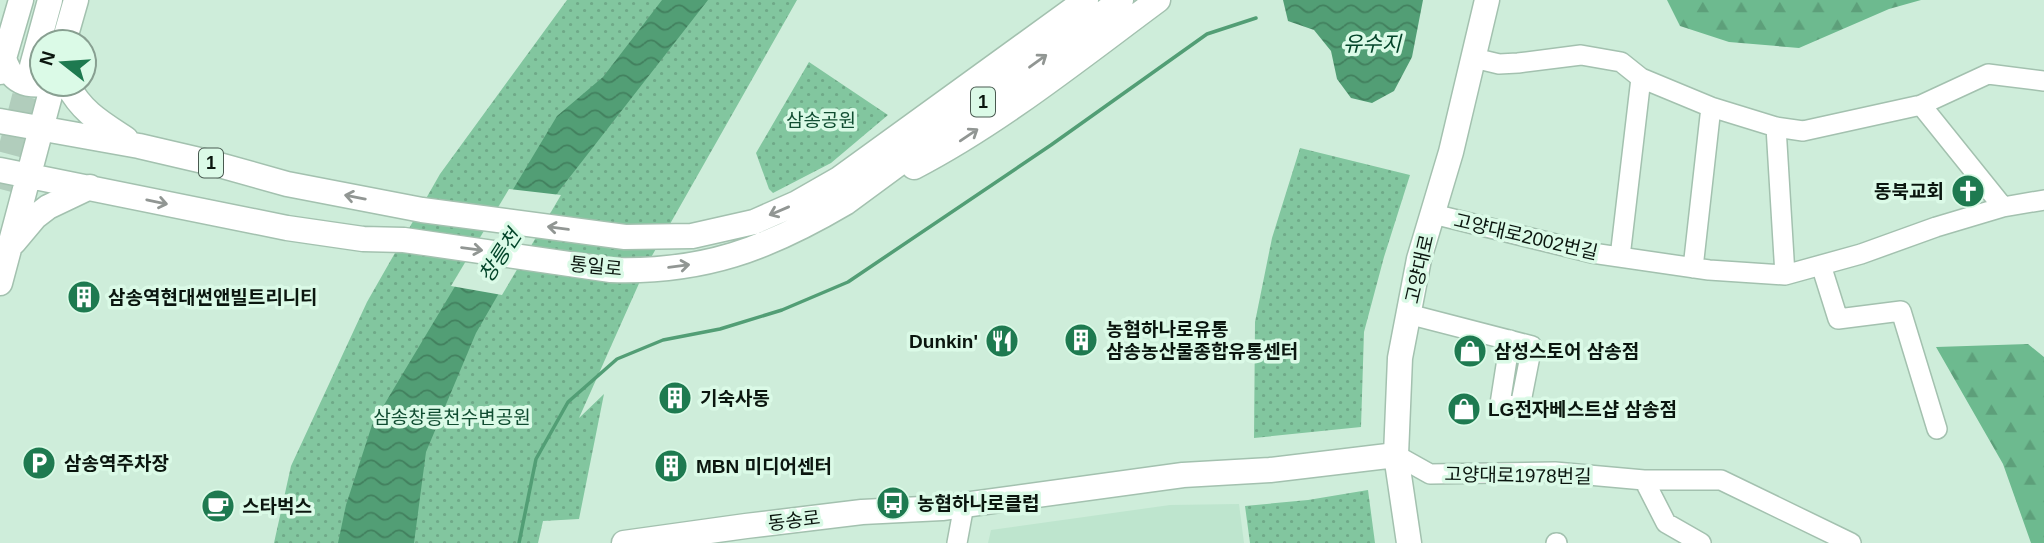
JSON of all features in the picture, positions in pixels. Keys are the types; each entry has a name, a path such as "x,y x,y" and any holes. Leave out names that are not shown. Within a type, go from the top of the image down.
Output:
{"main road":[{"path":"46,28 50,0"},
{"path":"68,28 76,0"},
{"path":"839,179 931,99 1059,0"},
{"name":"통일로","path":"0,121 139,146 287,184 422,210 625,237 692,236 754,222 797,204 839,179 1086,0"},
{"name":"통일로","path":"0,170 286,228 363,239 404,240 611,270 667,268 726,258 763,246 806,226 845,203 1121,0"},
{"path":"845,203 944,152 1037,89 1158,0"},
{"name":"고양대로","path":"1409,543 1396,455 1399,358 1419,260 1451,152 1487,0"},
{"path":"12,13 1,56 8,72 17,80 28,83"},
{"path":"0,283 6,237 29,175 49,98"},
{"path":"74,98 96,120 139,146"},
{"path":"6,237 42,212 90,187"},
{"name":"동송로","path":"624,543 849,513 964,505 1183,475 1270,470 1396,455"}],"street":[{"path":"1474,58 1508,64 1581,55 1621,62 1641,78 1711,107 1776,127 1803,131 1921,105 1988,74 2044,80"},
{"name":"고양대로2002번길","path":"1620,257 1641,78"},
{"path":"1921,105 2003,207"},
{"path":"1693,268 1711,107"},
{"path":"1776,127 1785,275"},
{"name":"고양대로2002번길","path":"1433,214 1592,253 1693,268 1785,275 1861,254 2003,207 2044,200"},
{"path":"1821,265 1838,319 1901,311 1937,429"},
{"path":"1408,314 1510,341"},
{"name":"고양대로1978번길","path":"1396,455 1430,474 1555,472 1644,480 1721,480 1851,543"},
{"path":"1644,480 1666,523 1701,543"},
{"path":"957,543 964,505"}],"shaded area":[{"path":"1239,504 1244,543 988,543 991,530 1170,505"}],"green space":[{"name":"삼송창릉천수변공원","path":"567,0 797,0 649,261 579,418 604,394 579,519 543,521 538,543 274,543 291,466 367,302 440,174"},
{"path":"1667,0 1921,0 1889,9 1799,48 1729,42 1680,26"},
{"name":"삼송공원","path":"809,62 888,115 831,163 773,193 769,189 756,153"},
{"path":"1300,148 1410,175 1364,332 1361,427 1254,438 1255,322 1272,238"},
{"path":"2028,344 2044,357 2044,543 2031,543 2003,464 1936,347"},
{"path":"1368,490 1375,543 1250,543 1245,506 1308,500"}],"water":[{"name":"창릉천","path":"662,0 708,0 555,196 476,333 426,452 414,543 338,543 346,505 372,425 557,116 603,77"},
{"name":"유수지","path":"1283,0 1423,0 1412,57 1394,91 1372,103 1351,98 1337,79 1331,51 1314,30 1288,21"}],"pier":[{"path":"509,189 561,195 502,295 451,286"}],"waterway":[{"path":"519,543 536,459 568,402 617,359 663,340 720,329 782,310 848,282 1051,145 1207,34 1256,18"}],"tunnel":[{"path":"0,189 28,81"}],"place":[{"name":"동북교회","path":"1968,191"},
{"name":"삼송역현대썬앤빌트리니티","path":"84,297"},
{"name":"농협하나로유통 삼송농산물종합유통센터","path":"1081,340"},
{"name":"Dunkin'","path":"1002,341"},
{"name":"삼성스토어 삼송점","path":"1470,351"},
{"name":"기숙사동","path":"675,398"},
{"name":"LG전자베스트샵 삼송점","path":"1464,409"},
{"name":"삼송역주차장","path":"39,463"},
{"name":"MBN 미디어센터","path":"671,466"},
{"name":"농협하나로클럽","path":"893,503"},
{"name":"스타벅스","path":"218,506"}]}
